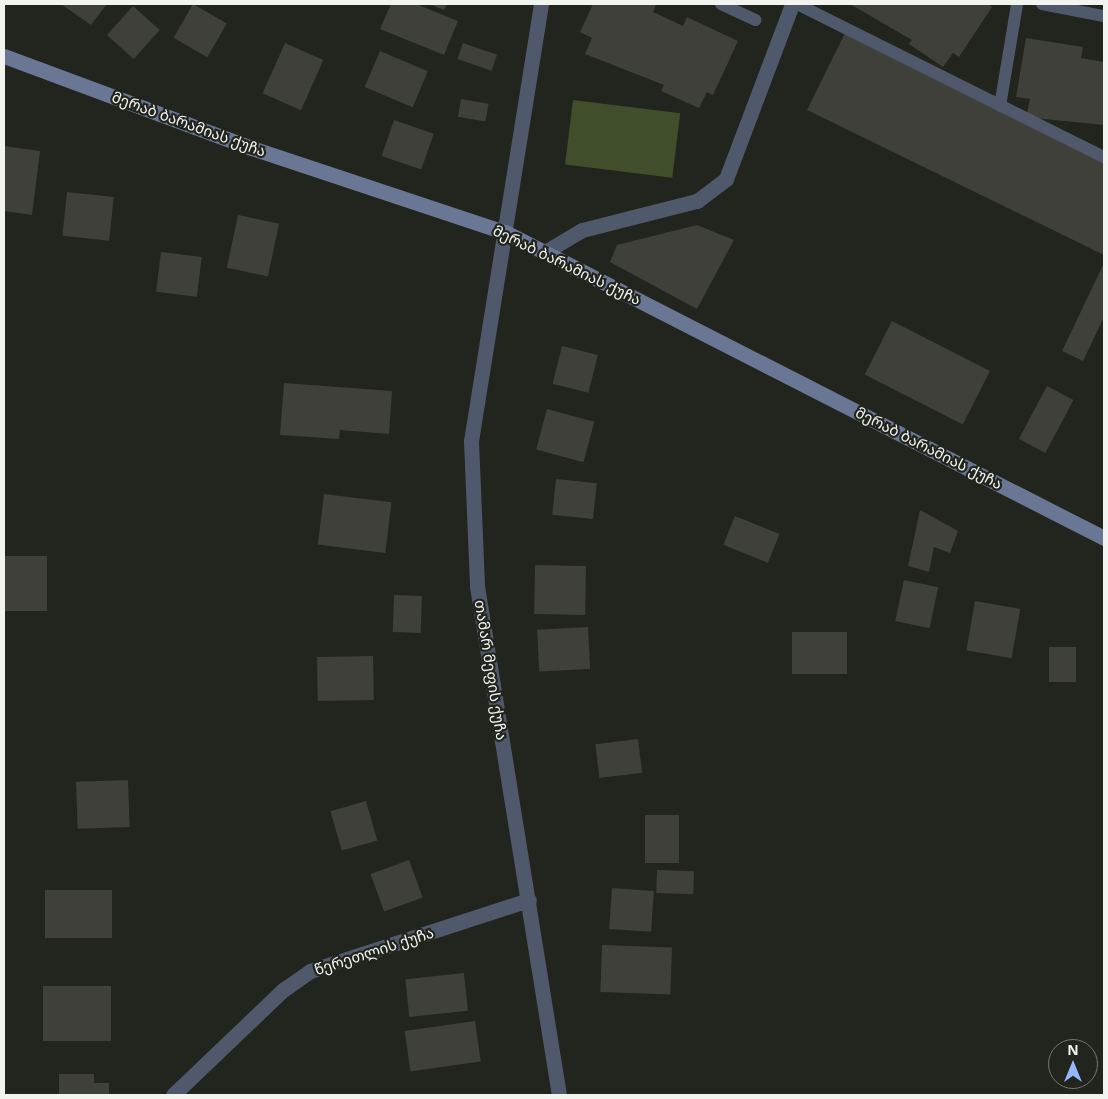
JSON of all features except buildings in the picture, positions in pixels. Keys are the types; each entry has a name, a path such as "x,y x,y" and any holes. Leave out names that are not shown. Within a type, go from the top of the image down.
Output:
{"main road":[{"name":"მერაბ ბარამიას ქუჩა","path":"4,56 252,148 545,252 1104,538"}],"street":[{"name":"თამარ მეფის ქუჩა","path":"540,4 471,450 477,586 559,1095"},
{"path":"545,252 582,230 697,201 726,179 792,4"},
{"name":"წერეთლის ქუჩა","path":"173,1095 283,990 310,971 529,900"}],"lane":[{"path":"720,4 755,20"},
{"path":"797,4 1104,157"},
{"path":"1000,106 1017,4"},
{"path":"1042,4 1104,16"}],"green space":[{"path":"573,100 680,113 672,178 565,165"}]}
